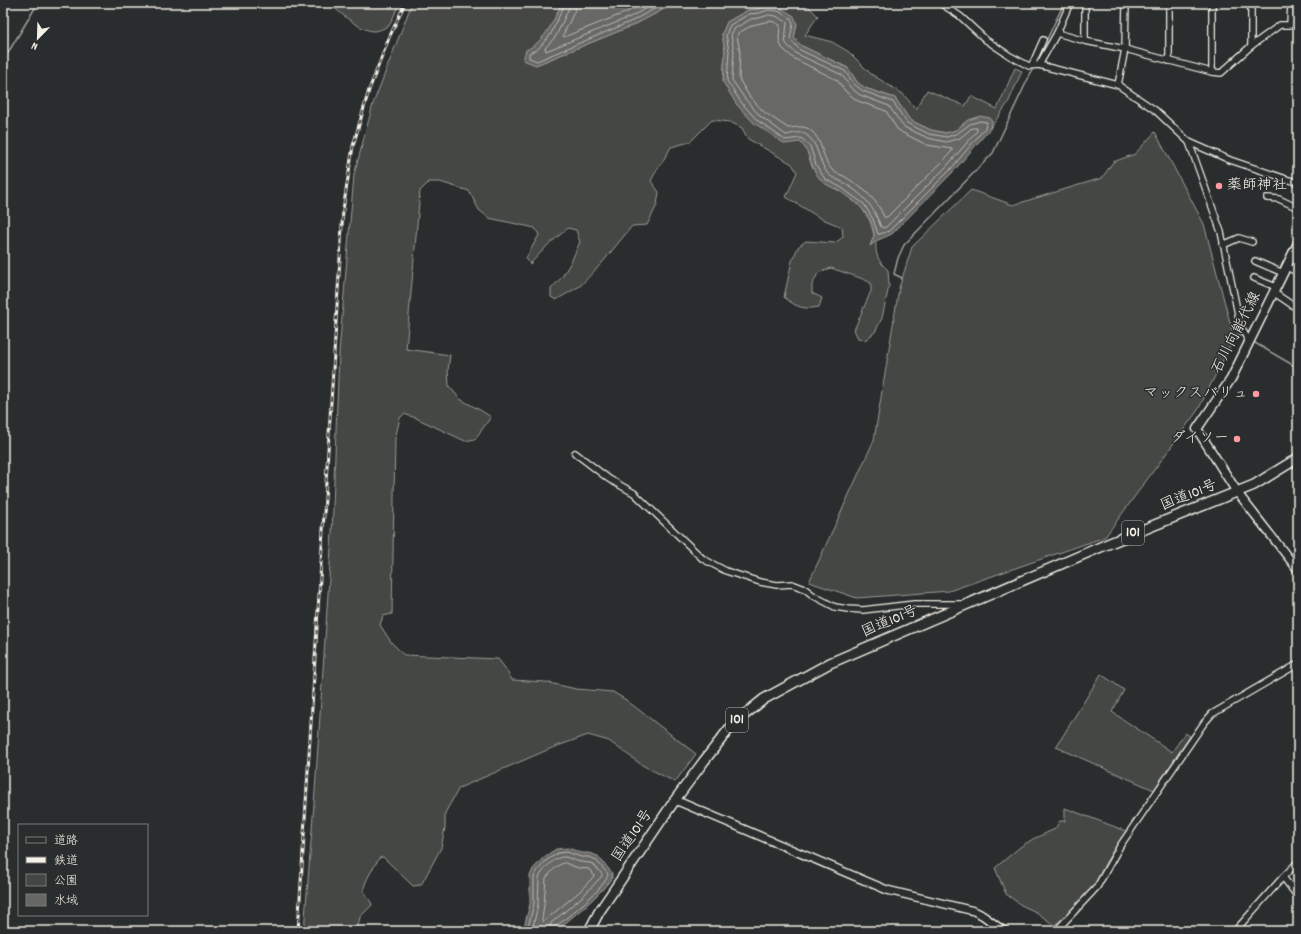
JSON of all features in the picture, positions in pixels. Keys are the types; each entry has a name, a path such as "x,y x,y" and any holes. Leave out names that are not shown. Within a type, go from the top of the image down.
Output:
{"highway":[{"name":"国道101号","path":"588,931 599,912 675,800 733,724 764,699 830,663 1110,542 1254,485 1298,458"}],"main road":[{"name":"石川向能代線","path":"1237,492 1197,429 1231,378 1298,243"}],"street":[{"path":"940,3 960,16 986,40 1010,56 1029,66 1039,65 1118,84 1155,110 1189,142 1230,160 1298,183"},
{"path":"1039,65 1057,33 1070,3"},
{"path":"1085,3 1085,41"},
{"path":"1118,84 1125,49 1126,3"},
{"path":"1169,3 1169,61"},
{"path":"1212,3 1212,72"},
{"path":"1251,46 1252,3"},
{"path":"1057,33 1221,73 1251,46 1280,25 1290,25 1290,3"},
{"path":"1032,65 1043,40"},
{"path":"1189,142 1202,182 1214,210 1240,324 1249,343"},
{"path":"1267,198 1279,198 1298,208"},
{"path":"1223,245 1239,238 1252,242"},
{"path":"1255,261 1298,273"},
{"path":"1254,278 1274,290 1298,309"},
{"path":"575,453 609,479 634,493 656,516 703,559 726,572 760,582 777,585 792,584 805,589 814,596 835,606 848,610 863,610 914,604 966,604"},
{"path":"1237,492 1298,570"},
{"path":"1056,931 1097,887 1120,846 1204,722 1212,714 1298,664"},
{"path":"675,800 887,890 974,911 1004,931"},
{"path":"1235,931 1298,862"},
{"path":"1283,877 1298,896"}],"green space":[{"path":"329,3 400,3 389,26 374,31 356,25"},
{"path":"412,3 562,3 548,32 535,46 536,65 634,25 666,8 671,3 805,3 818,16 805,35 832,42 849,52 871,74 903,94 916,109 927,90 965,106 971,96 997,109 1015,68 1022,71 1008,103 989,130 992,122 968,120 956,130 946,133 931,130 910,120 895,98 865,88 857,82 848,68 802,46 794,38 797,24 768,6 748,10 727,22 722,34 725,51 723,82 800,142 806,148 812,167 861,207 870,221 874,235 871,245 876,241 878,257 888,270 889,286 882,318 875,332 865,340 858,338 854,330 871,291 871,283 856,276 831,268 818,273 812,285 812,293 822,298 819,307 800,307 784,297 792,261 798,247 806,241 835,243 843,237 842,227 820,218 786,197 797,172 792,164 748,139 742,128 730,122 712,120 690,142 671,147 651,181 659,192 657,205 647,225 632,226 602,263 580,286 556,300 551,297 551,289 562,277 580,242 576,230 568,228 548,245 530,264 526,258 539,235 535,228 489,218 479,210 469,191 440,182 429,182 420,191 406,349 450,355 448,370 449,386 460,399 491,417 475,439 465,441 416,418 404,414 400,418 395,439 392,614 383,616 380,625 391,642 404,655 498,659 512,680 545,682 576,689 613,692 626,700 696,754 675,782 642,765 609,741 588,735 552,748 459,788 445,813 445,828 441,848 421,885 413,886 383,857 379,858 365,884 364,889 365,894 372,905 360,917 357,931 304,931 332,533 339,353 354,175 373,104"},
{"path":"1155,132 1204,224 1234,338 1198,410 1105,537 949,591 857,598 809,582 874,440 899,288 912,247 971,190 1013,205 1102,178 1113,162 1135,154"},
{"path":"1101,674 1124,690 1112,712 1172,752 1185,733 1190,736 1154,790 1056,747"},
{"path":"1065,808 1126,831 1106,862 1094,886 1066,917 1054,925 1006,894 995,868 1020,847 1055,829 1060,821 1065,821"}],"water":[{"path":"562,3 671,3 666,8 634,25 536,65 523,60 526,50 544,36 552,24"},
{"path":"768,6 779,7 794,16 797,24 794,38 802,46 848,68 857,82 865,88 895,98 910,120 931,130 946,133 956,130 968,120 980,116 990,118 992,122 989,130 953,172 892,234 876,241 870,246 874,235 873,227 862,208 818,177 807,151 800,142 785,144 754,123 737,105 723,82 725,51 722,34 727,22 748,10"},
{"path":"568,848 582,853 589,853 598,856 612,873 612,878 589,903 556,931 523,931 530,904 530,876 533,869 544,857 556,849"}],"waterway":[{"path":"1041,52 1064,3"},
{"path":"3,61 35,8"},
{"path":"902,278 894,274 898,258 904,245 993,153 1033,68"},
{"path":"3,88 8,91 3,99"},
{"path":"1232,333 1242,336"},
{"path":"1255,343 1298,368"}],"railway":[{"path":"298,931 343,210 353,146 369,90 389,38 405,3"}],"place":[{"name":"薬師神社","path":"1219,186"},
{"name":"マックスバリュ","path":"1256,394"},
{"name":"ダイソー","path":"1237,439"}]}
